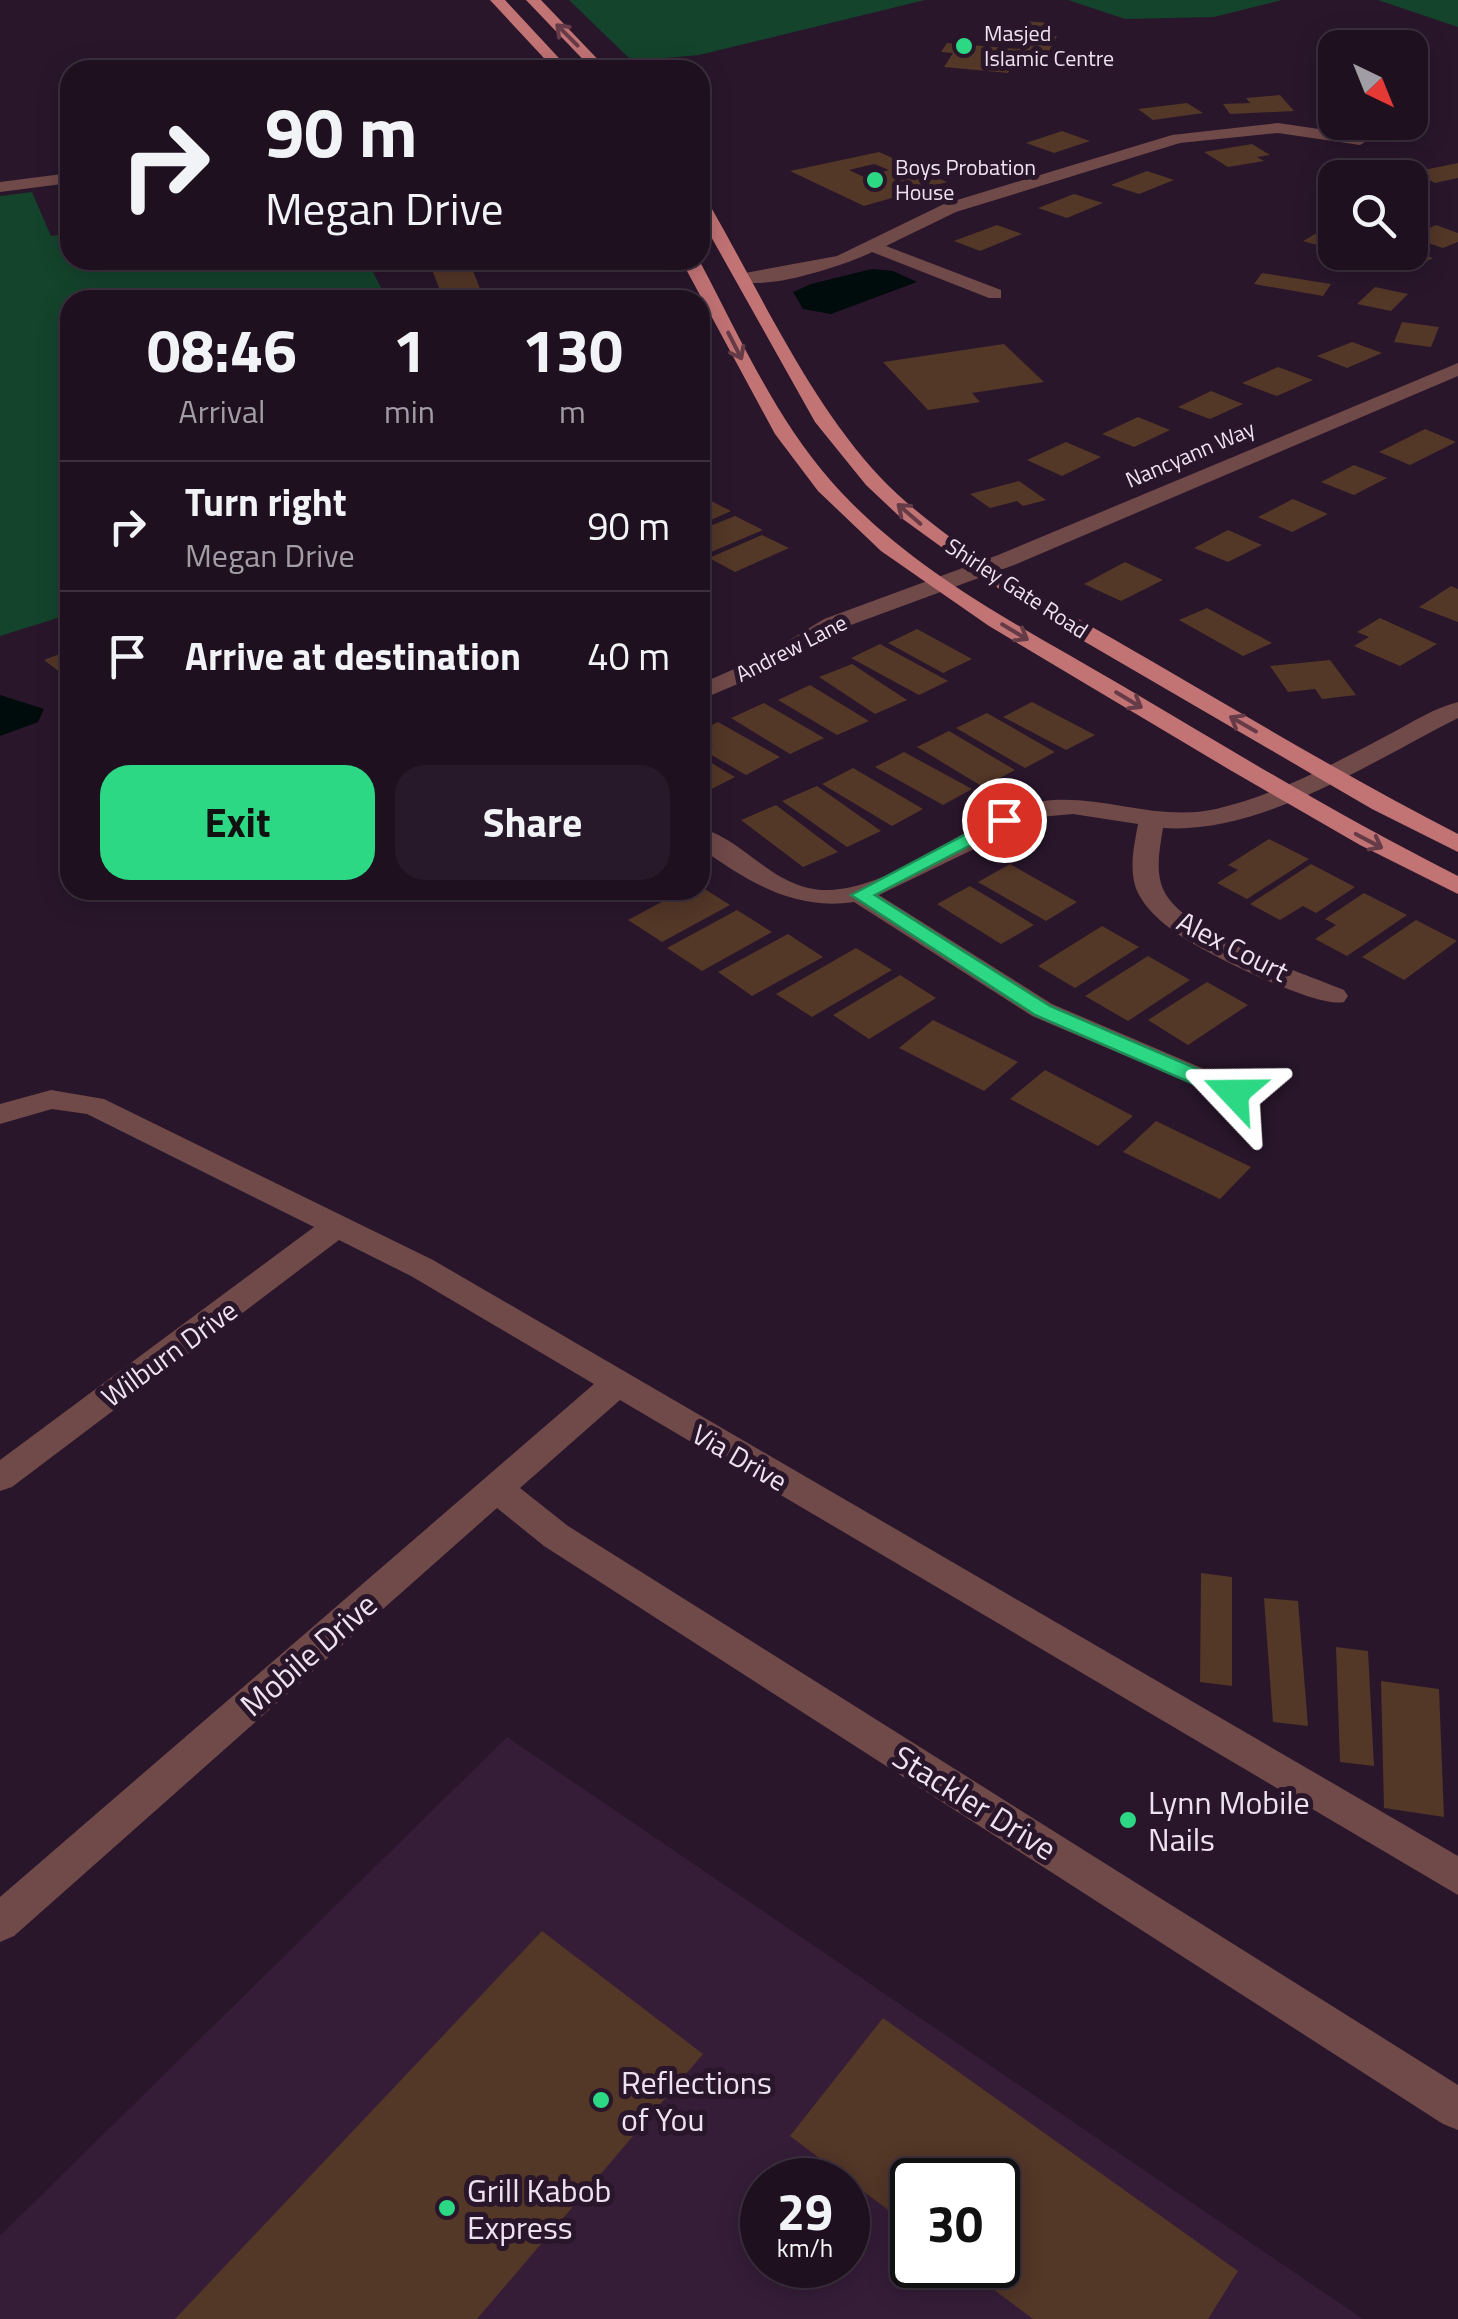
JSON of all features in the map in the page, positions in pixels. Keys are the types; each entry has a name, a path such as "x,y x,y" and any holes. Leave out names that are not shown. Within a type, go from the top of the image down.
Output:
{"main road":[{"path":"497,0 554,60"},
{"path":"532,0 591,60"},
{"name":"Shirley Gate Road","path":"710,219 807,394 845,449 907,513 981,569 1458,844"},
{"name":"Shirley Gate Road","path":"710,298 762,398 799,456 862,524 940,585 1284,792 1458,886"}],"street":[{"path":"745,278 816,268 874,248 950,208 1178,138 1278,128 1318,134"},
{"path":"0,187 60,179"},
{"path":"874,248 996,294"},
{"name":"Nancyann Way","path":"940,585 1458,369"},
{"name":"Andrew Lane","path":"710,689 772,661 832,624 940,585"},
{"path":"710,843 737,862 799,894 834,898 861,895 1004,820 1040,809 1104,810 1151,820 1210,818 1284,792 1458,710"},
{"name":"Alex Court","path":"1151,820 1146,863 1151,894 1175,920 1216,944 1334,996"},
{"path":"861,895 1042,1010 1234,1093"},
{"name":"Via Drive","path":"0,1114 50,1099 94,1106 422,1268 1458,1877"},
{"name":"Wilburn Drive","path":"0,1478 337,1226"},
{"name":"Mobile Drive","path":"0,1923 616,1384"},
{"name":"Stackler Drive","path":"497,1490 556,1536 1458,2109"}],"shaded area":[{"path":"872,269 893,271 917,282 831,314 803,309 793,292 811,284"},
{"path":"0,695 44,709 38,722 0,736"},
{"path":"507,1737 1363,2319 0,2319 0,2236"}],"green space":[{"path":"569,0 925,0 699,55 631,60"},
{"path":"1068,0 1282,0 1214,17 1125,19"},
{"path":"1378,0 1458,0 1458,27"},
{"path":"32,192 51,236 60,235 60,270 372,270 382,290 60,290 60,617 0,636 0,196"}],"building":[{"name":"Masjed Islamic Centre","path":"1025,21 1050,23 1043,35 1057,36 1043,62 1016,60 1008,73 944,67 953,53 941,52 947,43 1018,49 1027,32 1019,32"},
{"path":"1280,95 1294,111 1230,114 1223,104 1250,103 1246,98"},
{"path":"1187,103 1203,113 1153,120 1138,109"},
{"path":"1062,131 1090,141 1054,153 1026,143"},
{"path":"1252,144 1270,155 1257,157 1264,161 1228,167 1204,152"},
{"name":"Boys Probation House","path":"879,152 947,182 864,206 790,171","holes":["874,164 889,170 864,177 849,170"]},
{"path":"1458,163 1458,178 1435,183 1428,179 1428,169"},
{"path":"1147,171 1174,180 1139,194 1111,185"},
{"path":"1074,194 1103,203 1067,218 1038,208"},
{"path":"997,225 1022,234 980,251 954,241"},
{"path":"1436,225 1458,233 1458,242 1443,248 1428,243 1428,229"},
{"path":"1318,232 1318,245 1303,241"},
{"path":"432,270 473,270 481,290 440,290"},
{"path":"1262,273 1331,284 1323,296 1254,284"},
{"path":"1375,287 1408,294 1391,311 1357,304"},
{"path":"1402,322 1439,327 1431,347 1394,342"},
{"path":"1352,342 1382,353 1347,368 1317,356"},
{"path":"1004,344 1044,382 972,393 980,402 928,410 883,362"},
{"path":"1278,367 1313,380 1277,396 1242,383"},
{"path":"1211,391 1243,404 1210,419 1178,407"},
{"path":"1138,417 1170,430 1134,447 1102,434"},
{"path":"1425,429 1456,442 1410,465 1379,452"},
{"path":"1066,442 1101,457 1062,476 1027,460"},
{"path":"1354,465 1387,478 1354,495 1321,482"},
{"path":"1019,481 1046,500 1023,506 1017,501 990,508 970,494"},
{"path":"1293,499 1328,514 1292,532 1258,517"},
{"path":"710,500 731,511 710,520"},
{"path":"735,516 763,530 710,552 710,526"},
{"path":"1228,530 1262,545 1228,562 1194,548"},
{"path":"762,535 789,548 735,572 710,558"},
{"path":"1125,562 1163,580 1121,601 1084,584"},
{"path":"1451,586 1458,589 1458,622 1419,607"},
{"path":"1207,608 1272,643 1243,656 1179,620"},
{"path":"1380,618 1437,644 1400,666 1354,646 1369,637 1357,632"},
{"path":"917,629 972,659 943,673 888,643"},
{"path":"880,644 948,681 919,695 851,658"},
{"path":"60,654 60,672 44,660"},
{"path":"1330,660 1356,695 1322,699 1315,689 1288,692 1270,666"},
{"path":"852,664 907,700 875,714 819,677"},
{"path":"810,685 869,721 837,735 778,700"},
{"path":"1032,702 1095,735 1066,750 1003,717"},
{"path":"764,703 824,738 790,754 731,718"},
{"path":"987,713 1055,752 1025,768 956,728"},
{"path":"718,722 780,757 746,775 710,754 713,745 710,726"},
{"path":"949,731 1015,770 983,787 917,747"},
{"path":"904,752 972,789 943,805 875,767"},
{"path":"710,762 735,777 710,790"},
{"path":"853,768 923,809 892,826 822,784"},
{"path":"817,786 881,831 847,847 782,801"},
{"path":"776,805 838,852 803,867 741,820"},
{"path":"1269,839 1309,859 1247,899 1217,883 1238,870 1228,865"},
{"path":"1010,864 1077,902 1046,921 978,882"},
{"path":"1311,864 1355,887 1316,913 1303,906 1280,920 1250,904"},
{"path":"970,886 1034,925 1001,944 937,904"},
{"path":"710,892 730,905 662,942 628,920 665,900 710,900"},
{"path":"1364,893 1407,915 1347,956 1315,939 1336,925 1325,919"},
{"path":"737,910 772,932 702,971 667,948"},
{"path":"1416,920 1457,941 1404,980 1362,957"},
{"path":"1102,926 1139,947 1075,988 1038,966"},
{"path":"788,934 823,957 752,996 718,972"},
{"path":"856,948 892,970 812,1017 776,994"},
{"path":"1148,956 1190,980 1128,1021 1085,996"},
{"path":"900,975 936,998 869,1039 833,1015"},
{"path":"1207,982 1248,1005 1188,1045 1148,1020"},
{"path":"933,1020 1018,1062 984,1091 899,1048"},
{"path":"1045,1070 1133,1116 1098,1146 1010,1099"},
{"path":"1156,1121 1251,1167 1220,1199 1123,1152"},
{"path":"1201,1573 1232,1577 1232,1686 1200,1682"},
{"path":"1264,1598 1298,1601 1308,1726 1273,1722"},
{"path":"1336,1647 1368,1651 1374,1766 1340,1762"},
{"path":"1381,1681 1439,1689 1444,1817 1384,1808"},
{"path":"542,1931 703,2054 477,2319 175,2319"},
{"path":"883,2018 1238,2271 1208,2319 1033,2319 992,2288 1020,2288 1020,2158 890,2158 890,2211 870,2196 870,2158 819,2158 790,2136"}],"place":[{"name":"Masjed Islamic Centre","path":"964,46"},
{"name":"Boys Probation House","path":"875,180"},
{"name":"Lynn Mobile Nails","path":"1128,1820"},
{"name":"Reflections of You","path":"601,2100"},
{"name":"Grill Kabob Express","path":"447,2208"}],"route":[{"path":"1004,820 861,895 1042,1010 1234,1093"}]}
